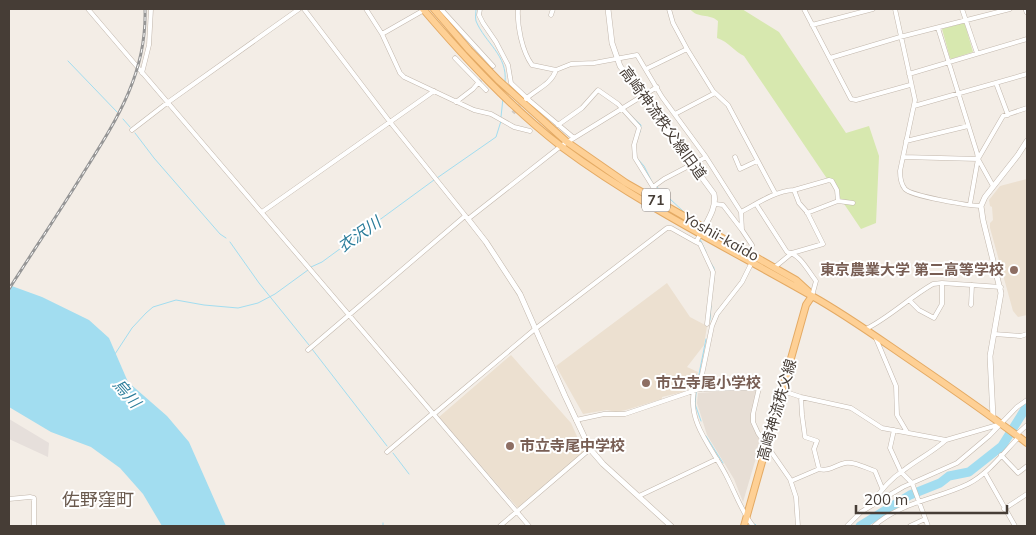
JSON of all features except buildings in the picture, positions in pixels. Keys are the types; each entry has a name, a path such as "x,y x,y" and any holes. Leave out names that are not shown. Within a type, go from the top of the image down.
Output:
{"main road":[{"name":"Yoshii-kaido","path":"434,9 469,50 564,144 626,183 775,267 796,280 812,296"},
{"name":"Yoshii-kaido","path":"423,10 458,50 509,101 624,189 812,296 866,329 1002,425"},
{"name":"高崎神流秩父線","path":"744,526 806,305 812,296"},
{"name":"71","path":"1002,425 1027,443"}],"street":[{"path":"88,9 166,103 262,212 529,526"},
{"path":"142,73 149,45 150,9"},
{"path":"132,130 166,103 299,9"},
{"path":"304,9 506,270 520,294 590,449 603,464 671,526"},
{"path":"366,9 382,34 400,73 404,77 474,110 491,114 506,123 530,131"},
{"path":"441,9 493,66"},
{"path":"480,9 483,23 508,65 511,82 526,99 574,138"},
{"path":"518,9 519,33 532,65 556,70 571,64 594,63 637,55 741,212 742,230"},
{"path":"551,15 553,9"},
{"name":"高崎神流秩父線旧道","path":"608,9 616,59 714,194 715,204"},
{"path":"669,9 673,24 687,49 715,93 728,105 775,193"},
{"path":"804,9 853,100 910,85"},
{"path":"812,25 873,9"},
{"path":"895,9 910,85 915,100 900,171 901,182 907,191 917,195 981,206"},
{"path":"962,9 977,53"},
{"path":"830,58 900,37 1010,9"},
{"path":"382,34 423,10"},
{"path":"938,28 960,94 978,159 993,186"},
{"path":"909,74 1027,39"},
{"path":"646,70 687,49"},
{"path":"455,58 486,90"},
{"path":"526,99 548,83 556,70"},
{"path":"914,106 1027,74"},
{"path":"456,102 478,83"},
{"path":"996,83 1008,115"},
{"path":"308,350 466,218 564,144 658,87"},
{"path":"558,125 582,108 598,90 618,104 638,126 634,154 653,187 666,199 664,205"},
{"path":"262,212 434,91"},
{"path":"675,114 715,93"},
{"path":"970,204 978,159 1004,116 1027,108"},
{"path":"906,141 968,126"},
{"path":"993,417 990,356 1000,306 1001,287 982,220 981,206 985,197 1027,141"},
{"path":"653,187 664,179 706,157"},
{"path":"735,157 740,170 757,161"},
{"path":"903,157 978,159"},
{"path":"741,212 775,193 794,190 829,180 832,181 837,190 838,201"},
{"path":"756,204 787,252 823,244 807,213 799,203 794,190"},
{"path":"807,213 838,201 853,202"},
{"path":"696,242 715,204 723,205 752,245"},
{"path":"387,452 535,329 667,228 671,228 700,244 713,272 707,324"},
{"path":"775,267 792,252"},
{"path":"792,252 816,281 812,296"},
{"path":"752,262 742,282 717,314 712,326 693,404 702,435 729,479 747,518 753,526"},
{"path":"866,329 880,322 929,286 942,283 1001,287"},
{"path":"909,300 919,310 934,318 942,304 942,283"},
{"path":"971,305 972,285"},
{"path":"994,334 1021,336 1027,334"},
{"path":"875,335 896,386 897,415 907,432"},
{"path":"576,420 604,414 625,414 697,390 759,388 753,422 766,446 791,482 796,497 798,526"},
{"path":"783,390 801,397 851,408 882,428 946,440 1002,425"},
{"path":"801,397 806,437 817,441 814,449 818,469"},
{"path":"847,526 870,506 912,483 957,463 1002,425 1017,407 1027,400"},
{"path":"874,526 901,508 969,483 985,473 1016,435 1027,425"},
{"path":"894,430 890,448 901,472 912,483 928,526"},
{"path":"870,506 882,488 901,472 934,451 946,440"},
{"path":"500,526 590,449"},
{"path":"1001,455 1018,473 1027,466"},
{"path":"639,496 717,459"},
{"path":"791,482 818,469 825,471 846,462 858,464 875,471 882,488"},
{"path":"985,473 1015,526"},
{"path":"1004,509 1027,494"},
{"path":"9,499 34,498 34,526"},
{"path":"910,526 925,519"},
{"path":"880,521 883,526"}],"shaded area":[{"name":"東京農業大学 第二高等学校","path":"1027,179 1027,315 1018,317 1013,311 990,228 990,223 993,220 992,207 989,200 1000,186"},
{"path":"667,283 690,317 707,326 704,345 687,367 698,372 695,386 683,392 662,397 662,399 626,410 616,412 607,410 583,414 556,366"},
{"path":"511,355 571,423 584,452 519,507 439,417"},
{"path":"756,391 751,419 752,425 761,441 743,502 734,479 707,435 697,403 698,393"},
{"path":"9,419 49,443 48,457 9,439"}],"green space":[{"path":"690,9 742,9 779,32 846,133 869,126 879,156 876,223 861,229 744,56 717,38 718,21 711,17 696,14"},
{"path":"965,24 973,52 951,59 942,29"}],"water":[{"name":"烏川","path":"9,285 42,297 89,320 109,338 128,382 167,416 189,442 226,526 162,526 143,494 120,468 91,447 51,432 9,407"}],"waterway":[{"name":"衣沢川","path":"476,9 476,21 503,64 505,82"},
{"path":"68,61 117,112"},
{"name":"衣沢川","path":"501,117 503,98"},
{"path":"629,114 641,125 640,132"},
{"path":"123,119 130,127"},
{"name":"衣沢川","path":"437,178 496,137 501,121"},
{"path":"135,133 154,158 220,234 226,238"},
{"path":"637,158 644,166 653,184"},
{"name":"衣沢川","path":"311,267 322,262 434,180"},
{"path":"656,186 684,212"},
{"path":"699,237 706,252"},
{"name":"衣沢川","path":"230,242 259,283 309,345"},
{"path":"709,260 714,268 714,279"},
{"name":"衣沢川","path":"115,354 132,328 153,307 176,300 238,308 258,303 275,294 308,270"},
{"path":"710,320 711,306"},
{"path":"701,421 695,404 706,339"},
{"path":"312,349 387,446"},
{"path":"860,526 910,495 940,483 949,476 969,472 1002,446 1027,406"},
{"path":"706,436 723,463"},
{"path":"393,453 409,474"}],"tunnel":[{"path":"478,83 493,66"},
{"path":"513,113 523,102"}],"railway":[{"path":"9,289 92,160 126,99 140,57 144,34 145,9"}],"place":[{"name":"東京農業大学 第二高等学校","path":"1014,270"},
{"name":"市立寺尾小学校","path":"646,383"},
{"name":"市立寺尾中学校","path":"510,446"}],"district":[{"name":"佐野窪町","path":"98,500"}]}
